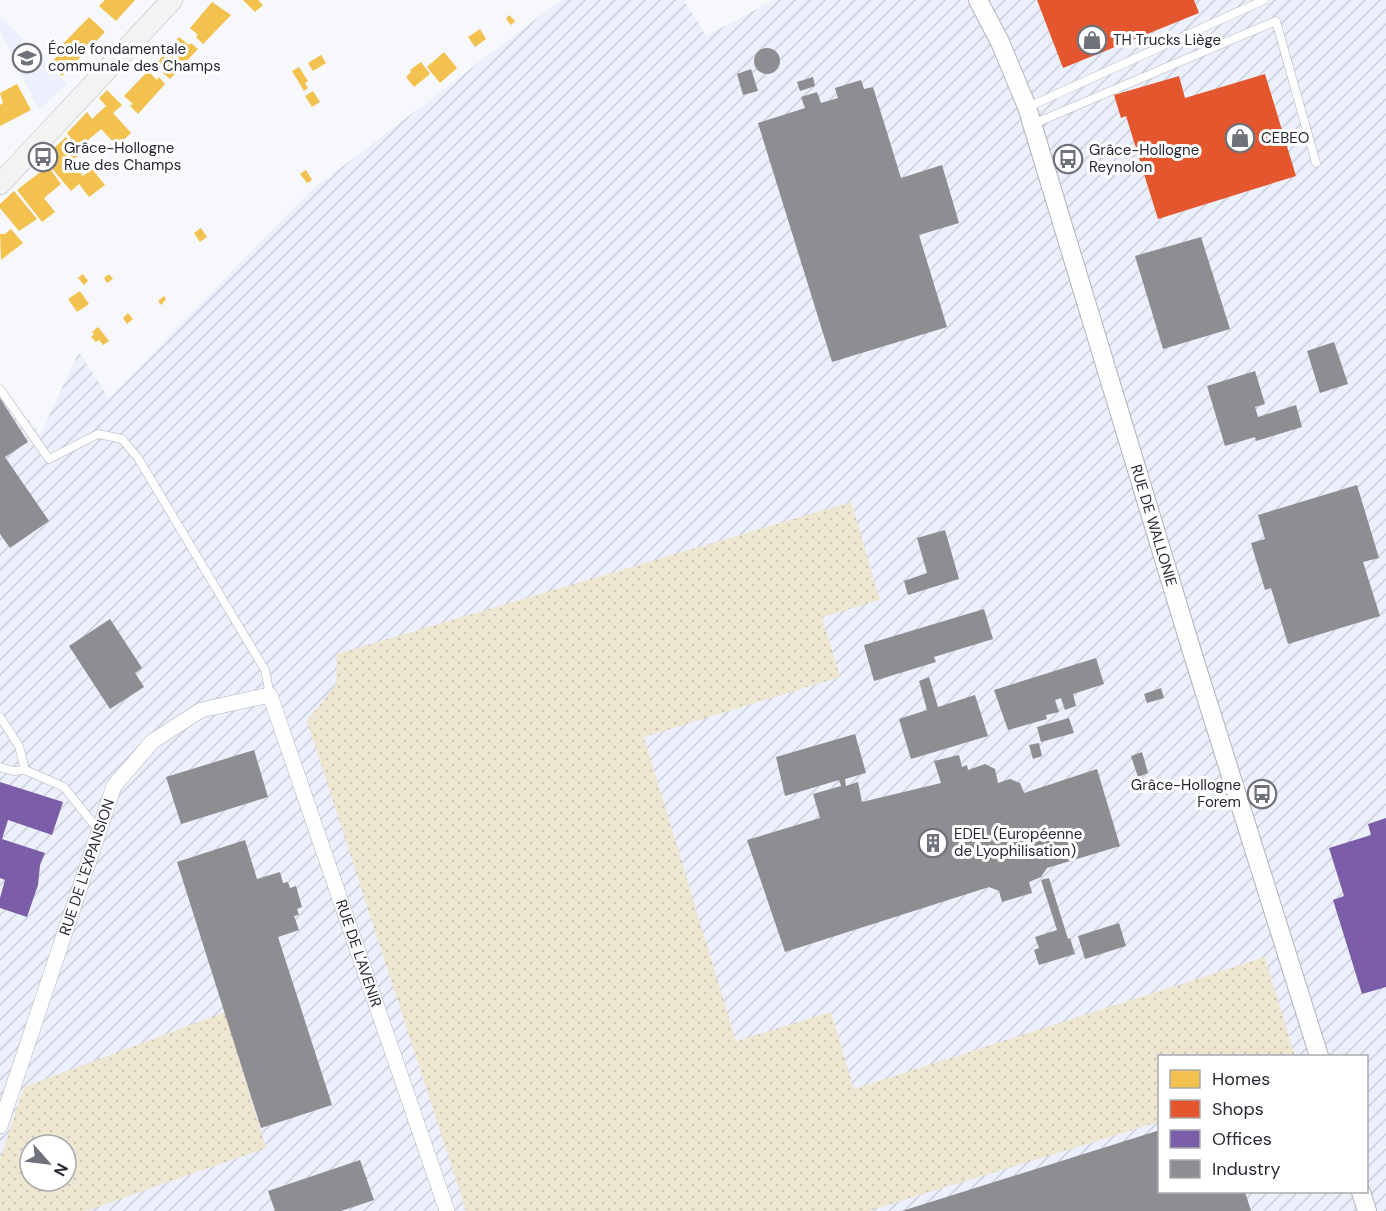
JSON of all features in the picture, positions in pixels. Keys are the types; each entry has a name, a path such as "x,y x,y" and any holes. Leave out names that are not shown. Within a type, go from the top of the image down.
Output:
{"main road":[{"path":"0,184 172,0"}],"street":[{"name":"RUE DE WALLONIE","path":"978,0 1005,52 1029,116 1193,655 1319,1055"},
{"name":"RUE DE L'EXPANSION","path":"0,1126 114,786 153,741 201,710 270,695"},
{"name":"RUE DE L'AVENIR","path":"270,695 447,1211"},
{"path":"1362,1193 1367,1211"}],"lane":[{"path":"1029,116 1264,0"},
{"path":"1029,116 1276,21 1316,163"},
{"path":"0,389 49,459 98,434 122,439 138,458 265,670 270,695"},
{"path":"0,717 19,746 25,770"},
{"path":"0,767 14,771 25,770 64,787 99,831"}],"shaded area":[{"path":"561,0 684,0 706,36 774,0 1386,0 1386,1211 0,1211 0,383 40,435 79,352 109,398 309,192"},
{"name":"École fondamentale communale des Champs","path":"0,15 67,84 39,110 0,31"},
{"path":"851,502 880,600 822,617 840,677 644,737 736,1041 831,1012 854,1089 1265,957 1295,1055 1158,1055 1158,1122 868,1211 466,1211 307,721 336,684 337,654"},
{"path":"225,1012 266,1148 86,1211 0,1211 0,1159 24,1087"}],"building: Homes":[{"path":"105,0 135,0 116,21 99,6"},
{"path":"243,0 258,0 263,5 255,12"},
{"path":"212,2 231,15 203,44 190,28"},
{"path":"509,15 515,21 511,25 506,19"},
{"path":"89,17 105,32 62,76 50,64 62,51 59,48"},
{"path":"480,29 486,39 475,47 468,37"},
{"path":"179,37 198,49 170,79 157,63"},
{"path":"444,52 457,68 440,83 427,67"},
{"path":"321,55 326,63 313,71 308,63"},
{"path":"421,62 430,74 414,87 406,77 411,72 410,70"},
{"path":"299,67 308,81 305,83 308,88 304,91 292,71"},
{"path":"148,71 157,80 159,77 165,84 138,114 130,106 133,104 124,96"},
{"path":"17,84 31,110 0,126 0,105 3,103 0,93"},
{"path":"107,90 122,105 113,113 131,133 117,146 101,129 79,148 67,133 87,112 92,119 106,106 99,98"},
{"path":"313,91 320,102 312,107 305,96"},
{"path":"66,137 79,155 71,161 83,176 92,169 105,185 89,197 79,184 71,191 43,158"},
{"path":"48,166 61,184 44,198 55,212 42,222 17,190"},
{"path":"306,170 312,180 307,183 300,174"},
{"path":"14,191 37,219 19,231 0,208 0,204"},
{"path":"201,228 207,237 200,242 194,233"},
{"path":"11,229 23,243 1,260 0,234 5,234"},
{"path":"83,274 88,281 84,285 78,278"},
{"path":"109,274 113,279 107,283 104,278"},
{"path":"80,291 89,304 77,312 68,299"},
{"path":"164,296 166,299 161,305 158,301"},
{"path":"128,313 133,319 127,324 123,318"},
{"path":"98,327 109,341 103,345 99,340 96,342 91,337 94,334 92,332"}],"building: Shops":[{"name":"TH Trucks Liège","path":"1037,0 1194,0 1199,13 1063,68"},
{"path":"1265,74 1296,176 1158,219 1126,116 1121,118 1114,95 1179,76 1185,98"}],"building: Offices":[{"path":"0,782 63,802 52,835 8,820 2,839 45,853 40,865 38,885 27,917 0,908 5,880 0,878"},
{"path":"1386,818 1386,987 1362,994 1333,900 1344,896 1329,848 1371,835 1368,824"}],"building: Industry":[{"path":"767,48 776,52 780,61 776,70 767,74 758,70 754,61 758,52"},
{"path":"751,69 758,91 743,95 737,74"},
{"path":"813,77 815,86 800,91 797,82"},
{"path":"861,80 864,89 873,87 901,178 942,165 959,223 919,235 947,327 832,362 758,123 805,108 801,97 817,92 821,103 838,98 835,88"},
{"path":"1201,237 1230,329 1163,349 1135,256"},
{"path":"1334,342 1348,384 1320,393 1307,351"},
{"path":"1255,371 1265,404 1255,407 1258,417 1296,405 1302,427 1256,441 1255,437 1225,446 1207,386"},
{"path":"0,398 28,442 5,457 49,521 10,548 0,534"},
{"path":"1357,485 1379,558 1363,562 1380,616 1288,644 1271,588 1265,590 1251,543 1265,539 1258,515"},
{"path":"945,530 959,579 908,595 904,581 927,573 917,538"},
{"path":"984,609 993,639 934,657 936,662 874,681 864,645"},
{"path":"110,619 142,668 135,673 144,687 110,709 69,646"},
{"path":"1096,658 1104,684 1073,694 1076,706 1065,710 1061,698 1055,700 1059,712 1046,715 1047,719 1008,730 994,690"},
{"path":"929,677 938,707 975,695 988,736 911,759 899,719 927,710 919,681"},
{"path":"1161,688 1164,698 1147,703 1144,694"},
{"path":"1069,718 1074,733 1041,742 1037,727"},
{"name":"EDEL (Européenne de Lyophilisation)","path":"855,734 866,773 845,779 846,786 858,782 862,802 941,783 934,761 959,755 962,767 967,765 968,770 985,764 995,769 998,783 1010,779 1020,783 1024,793 1097,769 1120,846 1047,868 1041,877 1029,882 1032,893 1002,902 999,891 989,887 785,952 747,840 820,818 813,794 841,786 839,780 785,796 776,757"},
{"path":"1039,743 1042,756 1033,759 1029,745"},
{"path":"254,750 268,797 181,824 166,777"},
{"path":"1142,752 1148,773 1138,777 1131,756"},
{"path":"245,840 257,879 280,872 283,883 288,882 290,888 296,886 302,907 297,909 299,915 294,916 299,930 278,937 332,1105 261,1128 177,862"},
{"path":"1049,878 1075,954 1039,965 1034,950 1039,948 1035,937 1057,930 1041,880"},
{"path":"1119,923 1126,946 1085,959 1078,936"},
{"path":"1158,1131 1158,1193 1245,1193 1251,1211 902,1211"},
{"path":"360,1160 374,1200 341,1211 275,1211 268,1191"}],"place":[{"name":"TH Trucks Liège","path":"1092,40"},
{"name":"École fondamentale communale des Champs","path":"27,58"},
{"name":"CEBEO","path":"1240,138"},
{"name":"Grâce-Hollogne Rue des Champs","path":"43,157"},
{"name":"Grâce-Hollogne Reynolon","path":"1068,159"},
{"name":"Grâce-Hollogne Forem","path":"1262,794"},
{"name":"EDEL (Européenne de Lyophilisation)","path":"933,843"}]}
